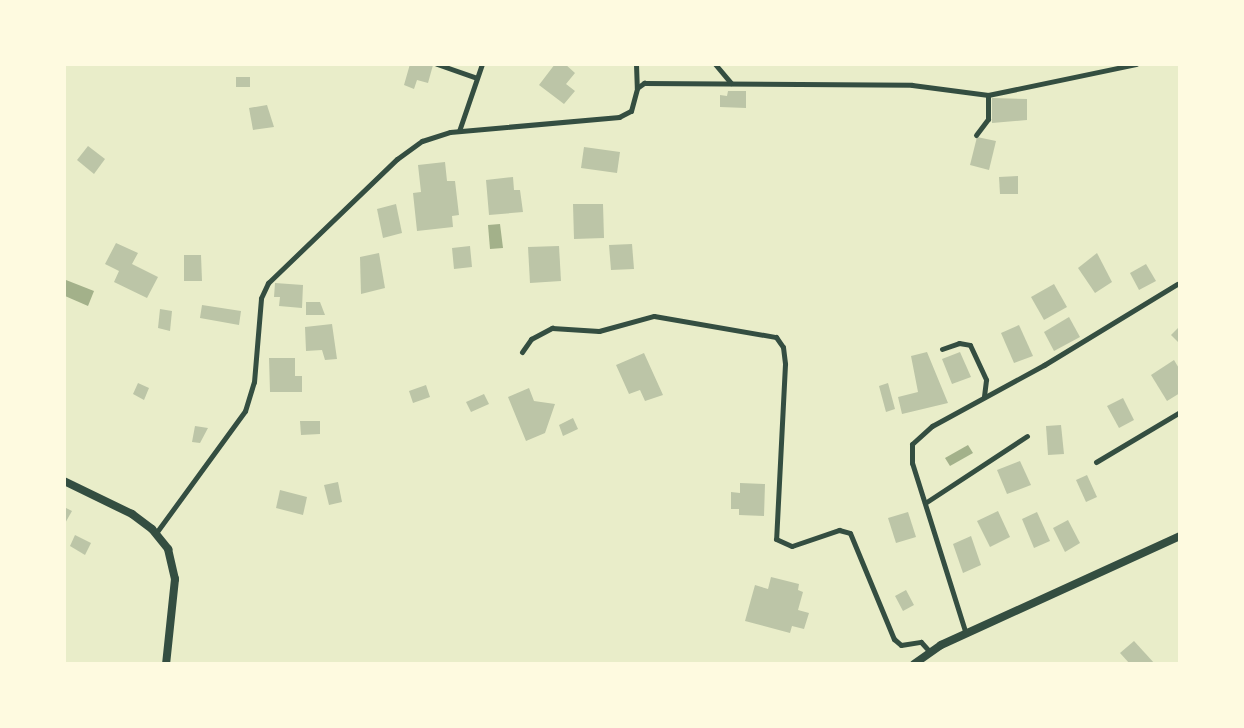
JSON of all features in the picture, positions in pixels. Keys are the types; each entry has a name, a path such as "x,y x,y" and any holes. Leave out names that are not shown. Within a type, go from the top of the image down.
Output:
{"main road":[{"path":"64,481 126,510 158,536 171,557 174,574 166,663"},
{"path":"914,663 930,652 966,634 1179,536"}],"street":[{"path":"436,64 477,78"},
{"path":"459,131 482,64"},
{"path":"158,536 245,411 254,382 261,298 272,277 409,149 430,137 459,131 619,117 631,111 637,88 636,64"},
{"path":"715,64 731,83"},
{"path":"637,88 644,83 919,85 988,95 1136,64"},
{"path":"638,76 644,83"},
{"path":"976,135 988,120 988,95"},
{"path":"966,634 911,459 912,444 932,426 1177,284"},
{"path":"522,352 531,339 552,328 599,331 654,316 776,338 783,347 785,364 776,539 792,546 839,530 850,533 894,639 901,645 921,642 930,652"},
{"path":"942,349 959,343 970,345 986,380 984,397"},
{"path":"1096,462 1179,412"},
{"path":"925,503 1027,436"}],"shaded area":[{"path":"500,224 503,248 490,249 488,225"},
{"path":"66,280 94,291 88,306 65,296"},
{"path":"968,445 973,453 950,466 945,458"}],"building":[{"path":"410,64 433,65 428,83 417,80 414,89 404,85"},
{"path":"555,64 565,64 575,73 566,84 575,91 564,104 539,85"},
{"path":"236,77 250,77 250,87 236,87"},
{"path":"728,91 746,91 746,108 720,107 720,95 727,96"},
{"path":"992,98 1027,99 1027,120 992,123"},
{"path":"267,105 274,127 253,130 249,108"},
{"path":"977,137 996,141 989,170 970,165"},
{"path":"88,146 105,159 94,174 77,160"},
{"path":"584,147 620,152 617,173 581,168"},
{"path":"445,162 447,181 455,181 459,215 452,216 453,227 417,231 413,193 421,192 418,165"},
{"path":"1018,176 1018,194 1000,194 999,177"},
{"path":"513,177 514,190 520,190 523,212 489,215 486,180"},
{"path":"396,204 402,233 383,238 377,209"},
{"path":"573,204 603,204 604,238 574,239"},
{"path":"116,243 138,253 132,264 158,277 147,298 114,282 119,271 105,264"},
{"path":"632,244 634,269 611,270 609,245"},
{"path":"470,246 472,267 454,269 452,248"},
{"path":"559,246 561,281 530,283 528,247"},
{"path":"379,253 385,288 361,294 360,257"},
{"path":"1097,253 1112,282 1095,293 1078,268"},
{"path":"184,255 201,255 202,281 184,281"},
{"path":"1146,264 1156,281 1139,290 1130,273"},
{"path":"275,283 303,285 302,308 279,306 280,297 274,297"},
{"path":"1054,284 1067,307 1044,320 1031,297"},
{"path":"306,302 320,302 325,315 306,315"},
{"path":"202,305 241,311 239,325 200,318"},
{"path":"160,309 172,311 170,331 158,328"},
{"path":"1069,317 1080,337 1054,351 1044,332"},
{"path":"332,324 337,359 325,360 322,350 306,351 305,327"},
{"path":"1019,325 1033,356 1014,363 1001,333"},
{"path":"1180,326 1180,344 1171,335"},
{"path":"927,352 948,403 902,414 898,397 918,392 911,356"},
{"path":"960,352 971,377 952,384 942,359"},
{"path":"644,353 663,395 645,401 640,390 629,394 616,365"},
{"path":"269,358 295,358 295,376 302,376 302,392 270,392"},
{"path":"1174,360 1180,370 1180,393 1167,401 1151,375"},
{"path":"138,383 149,388 144,400 133,394"},
{"path":"888,383 895,409 886,412 879,386"},
{"path":"426,385 430,397 413,403 409,391"},
{"path":"529,388 534,401 555,404 545,433 526,441 508,397"},
{"path":"484,394 489,404 471,412 466,402"},
{"path":"1123,398 1134,420 1119,428 1107,406"},
{"path":"573,418 578,429 563,436 559,425"},
{"path":"300,421 320,421 320,434 301,435"},
{"path":"1061,425 1064,454 1048,455 1046,426"},
{"path":"195,426 208,428 200,443 192,442"},
{"path":"1020,461 1031,485 1007,494 997,470"},
{"path":"1087,475 1097,497 1086,502 1076,480"},
{"path":"338,482 342,502 329,505 324,485"},
{"path":"740,483 765,484 764,516 739,515 739,509 731,509 731,492 740,493"},
{"path":"280,490 307,497 303,515 276,508"},
{"path":"64,507 72,511 64,525"},
{"path":"998,511 1010,537 990,547 977,521"},
{"path":"908,512 916,537 896,543 888,518"},
{"path":"1037,512 1050,541 1034,548 1022,519"},
{"path":"1068,520 1080,543 1065,552 1053,528"},
{"path":"75,535 91,543 85,555 70,546"},
{"path":"971,536 981,565 963,573 953,544"},
{"path":"771,577 799,584 798,590 803,592 798,610 809,613 804,629 792,626 790,633 745,621 755,585 768,589"},
{"path":"906,590 914,605 903,611 895,596"},
{"path":"1134,641 1155,664 1130,664 1120,653"}]}
